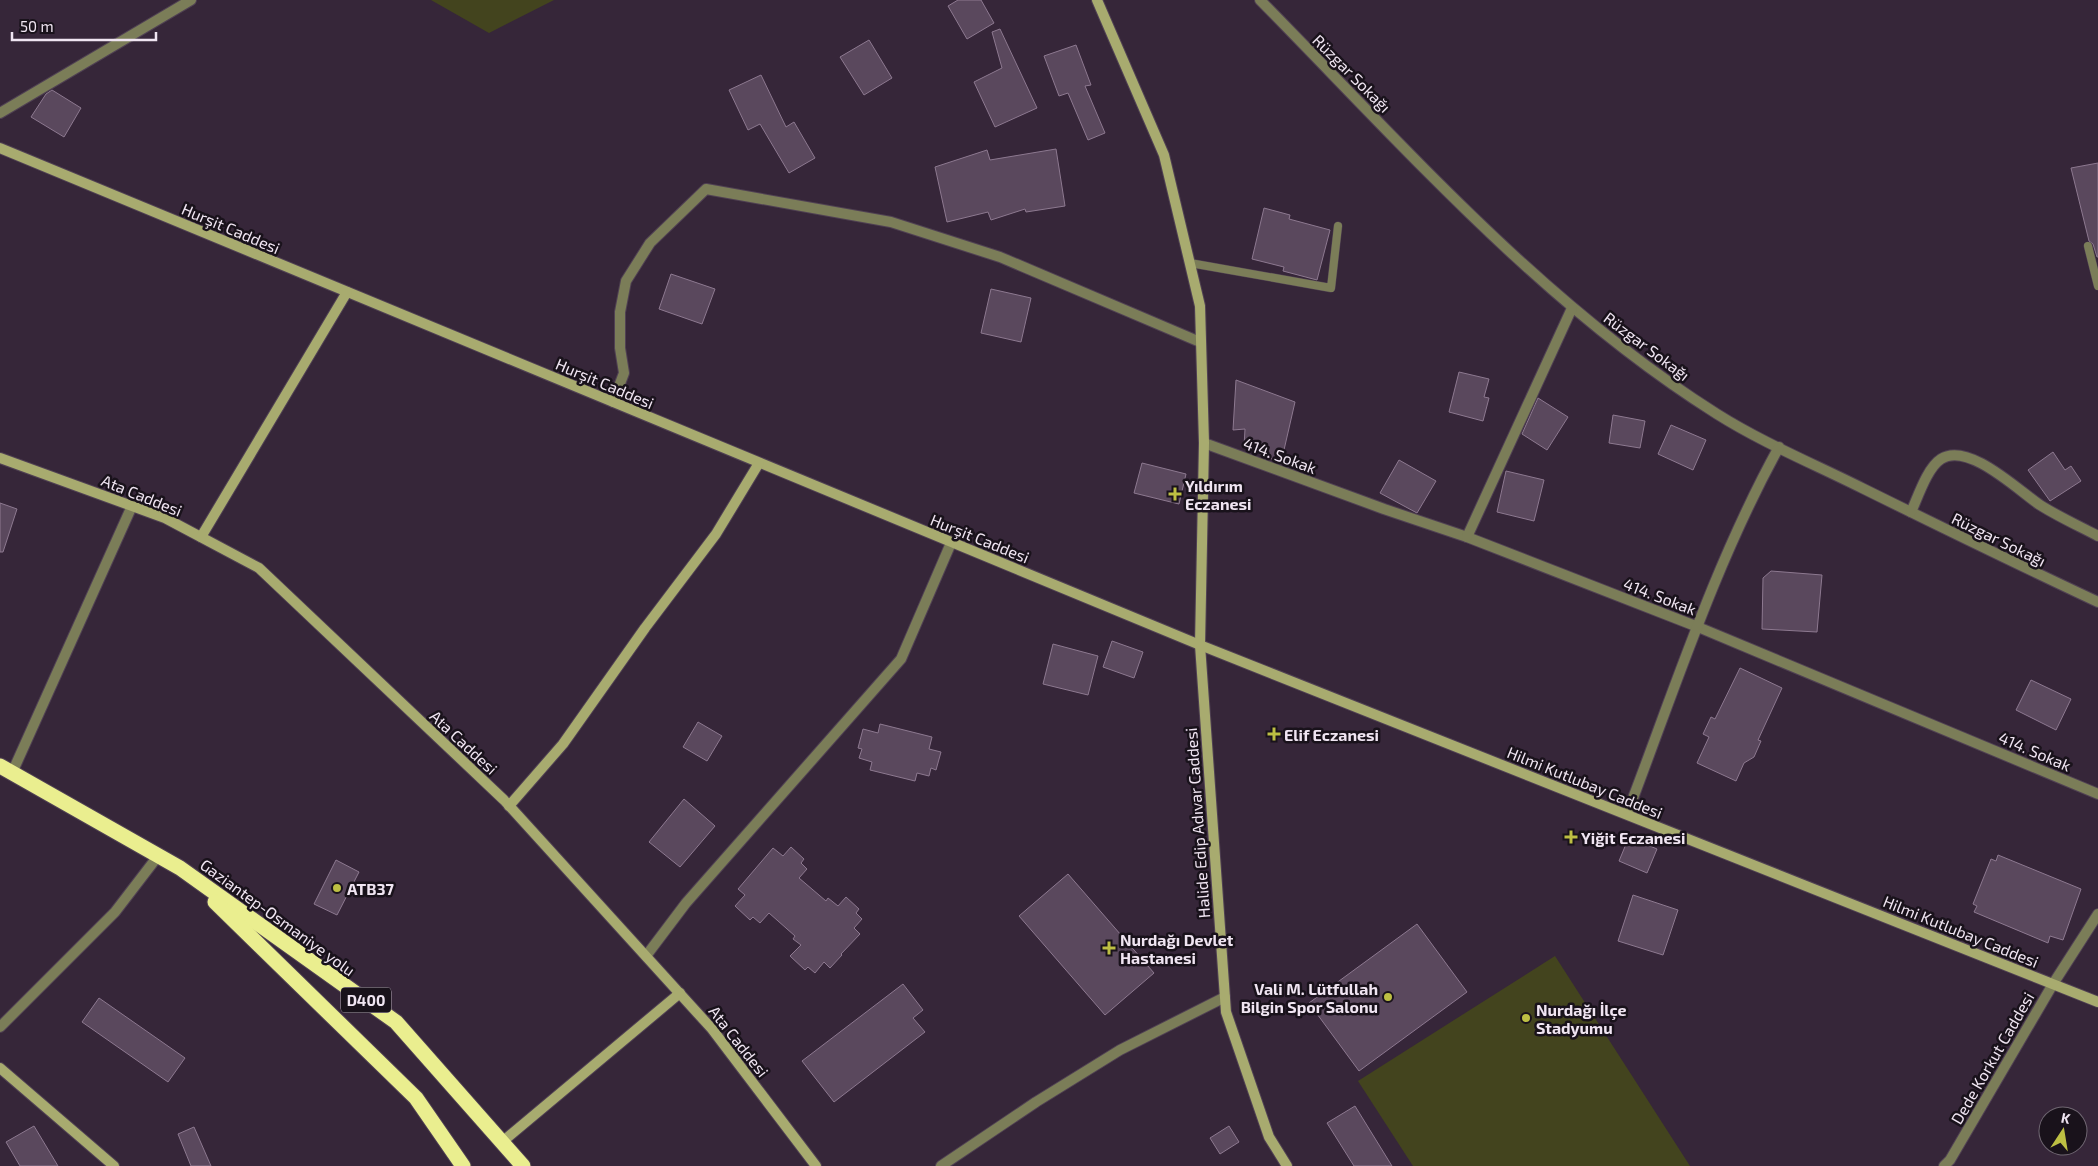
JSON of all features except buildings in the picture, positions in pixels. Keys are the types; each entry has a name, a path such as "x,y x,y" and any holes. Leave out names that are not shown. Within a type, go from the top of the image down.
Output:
{"highway":[{"name":"Gaziantep-Osmaniye yolu","path":"6,769 180,868 396,1022 523,1166"},
{"name":"Gaziantep-Osmaniye yolu","path":"180,868 416,1098 463,1166"}],"street":[{"path":"0,113 191,0"},
{"name":"Halide Edip Adıvar Caddesi","path":"1097,0 1164,155 1200,306 1204,443 1200,645 1226,1012 1269,1137 1287,1166"},
{"name":"Rüzgar Sokağı","path":"1260,0 1455,198 1572,308 1612,340 1688,395 1718,415 1779,447 1999,556 2098,602"},
{"name":"Hurşit Caddesi","path":"0,148 1200,645"},
{"path":"613,402 624,373 620,348 620,312 626,281 650,243 706,189 891,222 1000,257 1200,342"},
{"path":"202,537 347,292"},
{"path":"1466,537 1572,308"},
{"name":"414. Sokak","path":"1204,443 1466,537 1698,627 2098,794"},
{"path":"1626,814 1698,627 1740,526 1761,480 1779,447"},
{"path":"1911,512 1928,474 1941,459 1955,455 1969,457 2002,476 2040,504 2098,536"},
{"name":"Ata Caddesi","path":"0,458 165,518 259,568 509,806 712,1029 816,1166"},
{"path":"509,806 563,744 645,628 716,534 759,463"},
{"path":"6,769 132,506"},
{"path":"646,956 686,904 901,660 951,543"},
{"name":"Hilmi Kutlubay Caddesi","path":"1200,645 2098,1002"},
{"path":"0,1027 115,912 158,856"},
{"name":"Dede Korkut Caddesi","path":"1944,1166 1950,1160 2053,984 2098,914"},
{"path":"502,1142 680,993"},
{"path":"941,1166 1036,1102 1120,1050 1225,997"},
{"path":"0,1068 114,1166"}],"lane":[{"path":"1190,263 1331,288 1338,226"},
{"path":"2088,246 2098,286"}],"shaded area":[{"path":"431,0 554,0 489,33"},
{"name":"Nurdağı İlçe Stadyumu","path":"1555,956 1690,1166 1413,1166 1358,1081"}],"place":[{"name":"Yıldırım Eczanesi","path":"1175,494"},
{"name":"Elif Eczanesi","path":"1274,734"},
{"name":"Yiğit Eczanesi","path":"1571,837"},
{"name":"ATB37","path":"337,888"},
{"name":"Nurdağı Devlet Hastanesi","path":"1109,948"},
{"name":"Vali M. Lütfullah Bilgin Spor Salonu","path":"1388,997"},
{"name":"Nurdağı İlçe Stadyumu","path":"1526,1018"}]}
